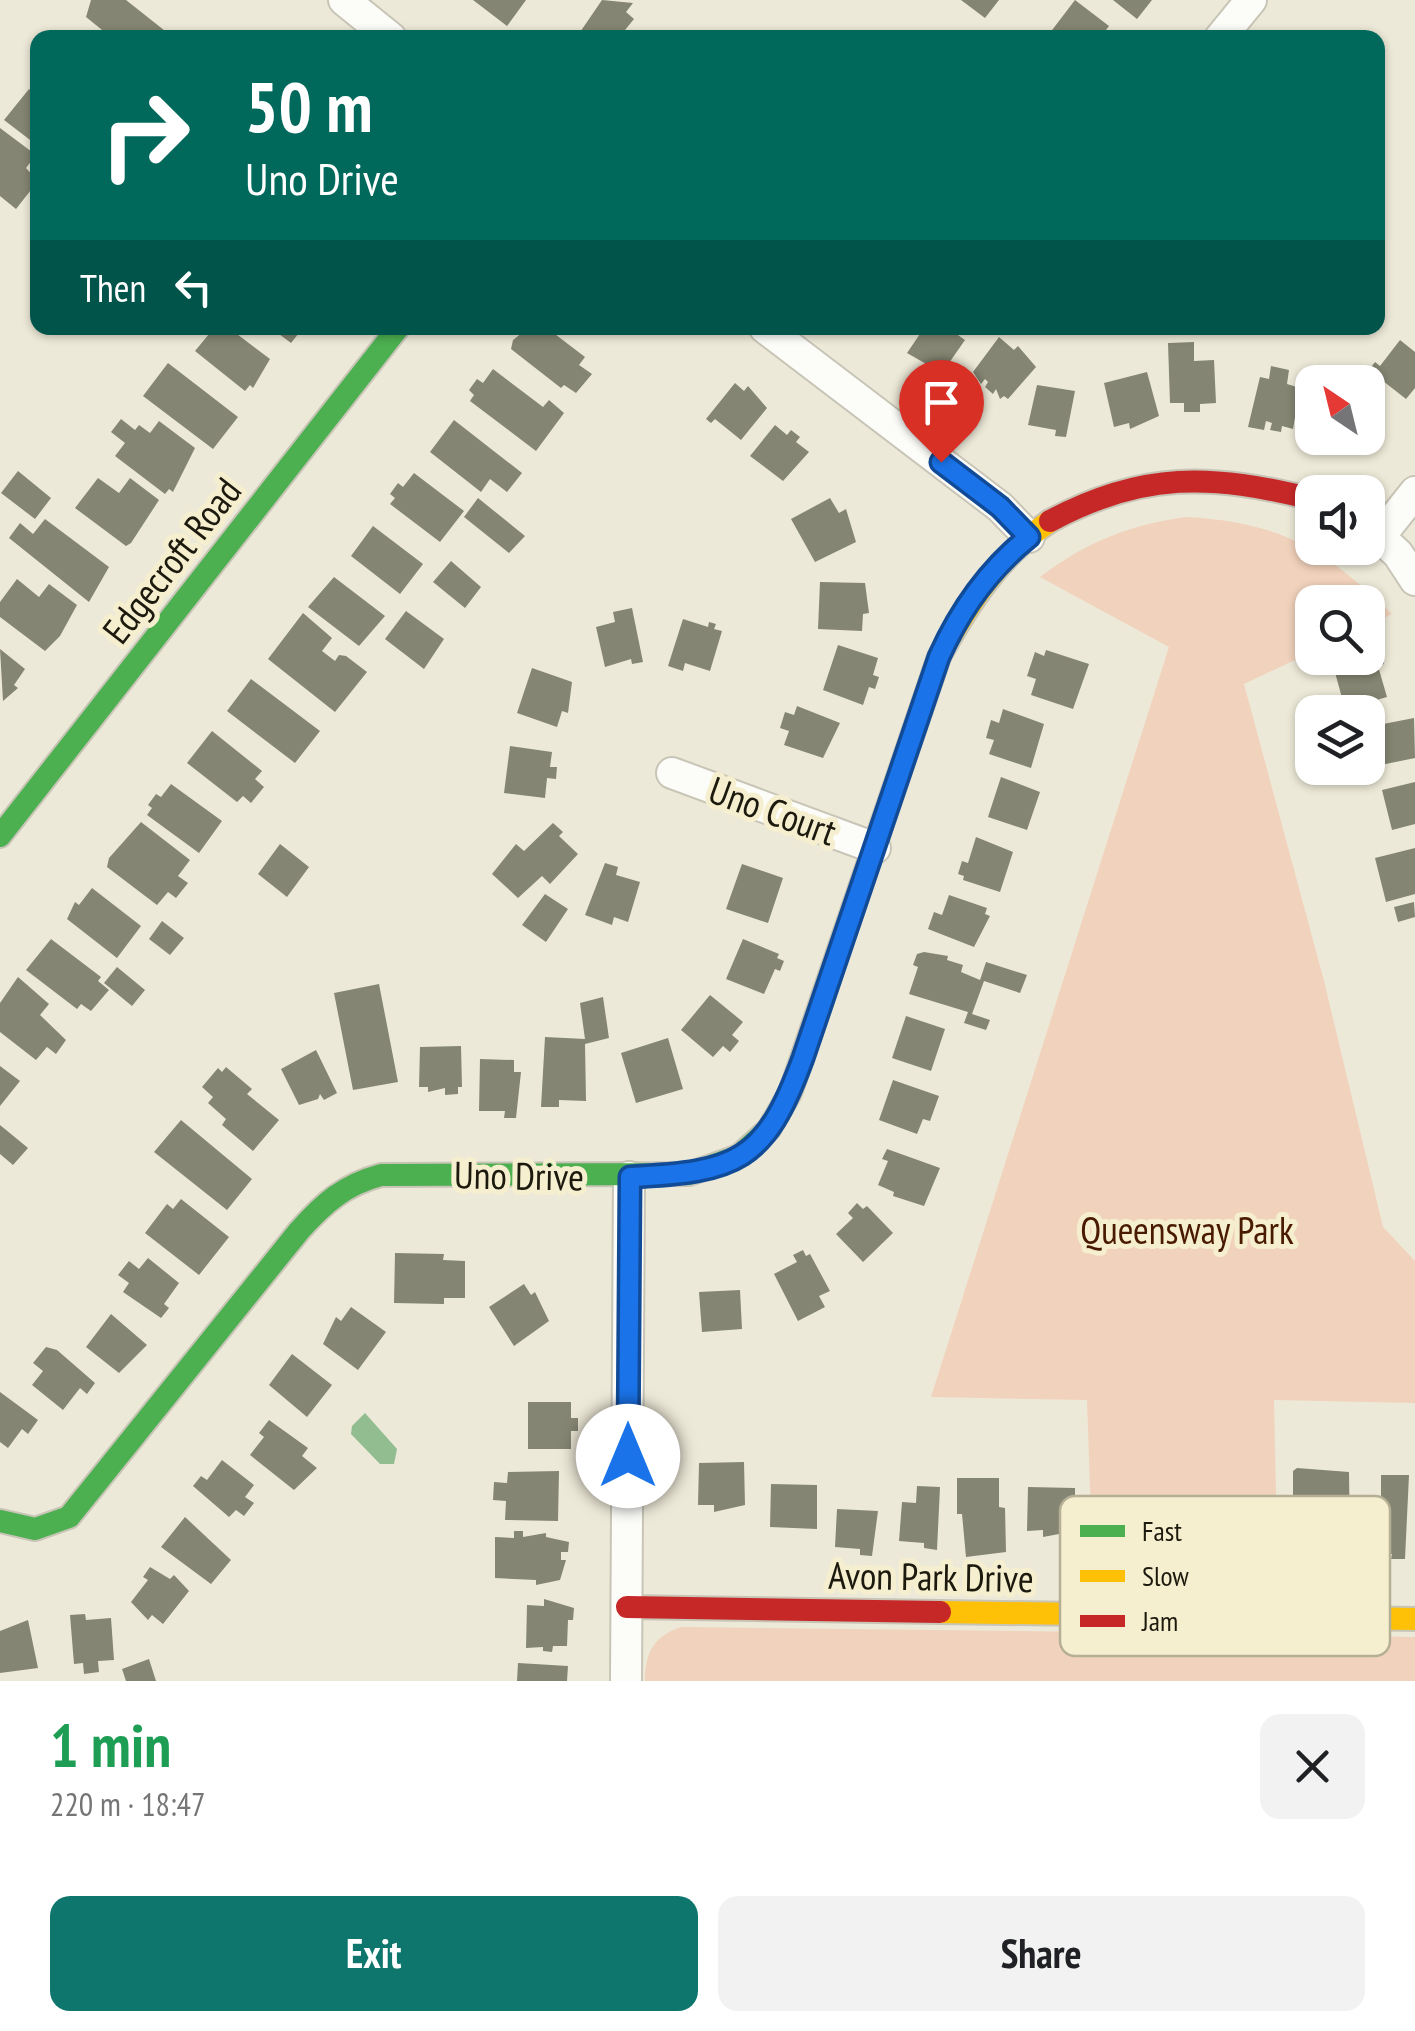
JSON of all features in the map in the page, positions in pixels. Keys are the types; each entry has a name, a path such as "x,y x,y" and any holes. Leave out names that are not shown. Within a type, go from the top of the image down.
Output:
{"street":[{"path":"344,0 381,30"},
{"path":"1227,30 1251,0"},
{"name":"Edgecroft Road","path":"0,836 393,335"},
{"path":"775,335 1000,507 1029,537"},
{"name":"Uno Drive","path":"0,1521 22,1530 47,1529 69,1516 299,1231 328,1199 354,1182 412,1173 630,1177 689,1174 727,1165 756,1146 776,1122 952,628 988,576 1029,537 1089,500 1164,479 1240,479 1295,495"},
{"path":"1385,521 1415,492"},
{"path":"1385,544 1415,580"},
{"name":"Uno Court","path":"672,772 875,848"},
{"path":"626,1681 630,1177"},
{"name":"Avon Park Drive","path":"627,1607 1060,1613"},
{"name":"Avon Park Drive","path":"1390,1618 1415,1618"}],"green space":[{"name":"Queensway Park","path":"1186,517 1249,525 1295,541 1295,565 1334,565 1360,585 1295,585 1295,660 1244,684 1324,981 1383,1227 1415,1261 1415,1403 1274,1400 1276,1496 1090,1496 1087,1400 931,1397 1169,647 1040,577 1109,537"},
{"name":"Queensway Park","path":"682,1627 1060,1632 1060,1656 1390,1656 1390,1637 1415,1637 1415,1681 645,1681 653,1646"}],"shaded area":[{"path":"365,1413 397,1449 394,1464 380,1464 351,1434 352,1426"}],"building":[{"path":"91,0 126,0 164,30 102,30 86,17"},
{"path":"473,0 526,0 507,26"},
{"path":"602,0 633,3 626,12 634,19 625,30 581,30"},
{"path":"961,0 999,0 985,18"},
{"path":"1075,0 1109,26 1106,30 1052,30"},
{"path":"1113,0 1152,0 1137,19"},
{"path":"29,89 30,90 30,140 4,120"},
{"path":"0,128 30,150 26,168 30,172 30,191 16,209 0,196"},
{"path":"208,335 238,335 270,359 253,388 250,385 245,391 195,351"},
{"path":"280,335 297,335 291,343"},
{"path":"519,335 556,335 585,357 579,365 592,374 576,393 564,385 561,388 511,349"},
{"path":"919,335 958,335 965,340 942,373 907,353"},
{"path":"999,337 1014,350 1018,346 1036,367 1008,399 1000,399 996,389 993,394 985,387 988,382 985,379 981,384 973,372"},
{"path":"1400,340 1415,352 1415,388 1406,399 1385,383 1385,365 1381,365"},
{"path":"1194,342 1194,361 1214,360 1216,403 1200,404 1200,412 1184,412 1184,403 1170,403 1168,343"},
{"path":"168,363 238,417 213,449 143,396"},
{"path":"1271,366 1289,370 1287,384 1295,386 1293,429 1282,426 1281,432 1270,430 1272,423 1266,421 1264,430 1248,427 1260,377 1269,379"},
{"path":"493,369 543,407 549,400 564,413 536,451 470,401 474,395 469,390 477,379 483,383"},
{"path":"1147,372 1159,416 1130,429 1129,423 1114,427 1104,383"},
{"path":"735,383 744,391 748,386 767,408 741,440 715,419 711,423 706,419"},
{"path":"1037,385 1075,391 1066,437 1055,436 1056,430 1028,425"},
{"path":"121,419 135,430 139,425 150,433 159,421 195,448 173,492 169,489 165,494 115,456 125,443 111,432"},
{"path":"454,420 522,473 507,492 490,479 481,492 430,452"},
{"path":"775,425 787,435 791,430 800,437 796,442 809,452 783,481 750,456"},
{"path":"18,471 51,498 35,519 1,493"},
{"path":"414,473 464,511 440,542 390,504 395,498 390,494 398,483 403,487"},
{"path":"98,478 119,493 130,478 159,500 126,546 75,508"},
{"path":"478,498 525,536 509,553 464,517"},
{"path":"830,498 839,513 846,509 856,542 815,562 791,519"},
{"path":"45,519 109,567 89,602 9,538 20,523 33,534"},
{"path":"373,526 423,564 400,594 351,556"},
{"path":"451,561 481,587 465,608 433,582"},
{"path":"334,577 385,616 359,646 308,607"},
{"path":"17,579 39,597 49,584 77,605 60,636 45,651 0,617 0,602"},
{"path":"820,582 865,583 869,613 863,614 862,631 818,629"},
{"path":"632,608 643,662 632,664 631,659 605,667 596,627 615,622 613,612"},
{"path":"406,611 444,639 424,669 385,639"},
{"path":"303,613 332,638 322,651 335,661 339,655 346,656 367,672 335,712 268,659"},
{"path":"683,619 708,627 709,622 716,624 714,629 722,631 710,671 685,663 683,671 668,666"},
{"path":"838,645 878,658 873,675 879,677 875,689 869,687 863,705 823,690"},
{"path":"0,649 25,669 14,685 18,688 3,701"},
{"path":"1046,650 1089,664 1073,709 1031,695 1036,679 1027,676 1035,652 1044,656"},
{"path":"532,668 572,682 568,713 562,711 557,727 517,713"},
{"path":"1336,675 1381,675 1387,697 1385,695 1341,695"},
{"path":"251,679 320,731 295,763 227,711"},
{"path":"797,706 840,723 823,758 784,745 789,731 780,728 785,712 794,715"},
{"path":"1003,709 1044,724 1031,768 989,754 994,740 986,738 991,720 999,723"},
{"path":"1414,718 1415,758 1385,764 1385,724"},
{"path":"212,731 262,771 255,779 264,787 251,803 243,796 237,802 187,763"},
{"path":"510,746 552,752 550,767 557,767 556,779 547,778 545,798 504,793"},
{"path":"1001,777 1040,792 1027,830 988,817"},
{"path":"1415,782 1415,824 1392,830 1382,790"},
{"path":"171,784 222,821 199,853 147,815 152,808 148,805 156,794 161,797"},
{"path":"141,822 190,860 178,876 188,883 176,898 168,892 157,905 107,867 109,858"},
{"path":"553,823 563,832 559,836 578,854 550,884 542,876 518,898 492,874 516,844 524,851"},
{"path":"976,837 1013,852 1000,892 963,880 964,876 958,874 962,861 968,863"},
{"path":"280,844 309,867 287,897 258,874"},
{"path":"1415,848 1415,894 1386,902 1375,858"},
{"path":"605,863 618,867 616,875 640,882 628,922 614,917 612,925 585,915"},
{"path":"742,864 783,878 768,923 726,909"},
{"path":"92,888 141,926 117,958 67,919 75,902 79,905"},
{"path":"545,894 568,909 546,942 522,925"},
{"path":"949,895 987,908 985,914 990,916 974,947 928,929 934,912 942,915"},
{"path":"1414,902 1415,917 1398,922 1394,907"},
{"path":"162,921 184,938 170,955 149,939"},
{"path":"51,939 101,977 98,981 109,990 91,1011 81,1004 77,1009 26,970"},
{"path":"743,939 779,954 777,958 784,961 780,971 775,969 764,994 726,979"},
{"path":"917,954 948,956 947,960 963,965 961,972 980,980 986,962 1027,975 1020,993 984,981 972,1014 990,1020 986,1030 964,1023 968,1012 909,994 918,967 913,965"},
{"path":"117,967 145,990 132,1006 104,983"},
{"path":"18,977 49,1004 40,1015 66,1040 56,1054 47,1047 36,1060 0,1032 0,1003"},
{"path":"379,984 398,1082 353,1090 334,993"},
{"path":"710,995 743,1022 732,1035 739,1041 730,1052 723,1046 713,1057 681,1030"},
{"path":"603,997 609,1038 585,1044 586,1101 559,1100 559,1107 541,1107 545,1037 585,1039 580,1003"},
{"path":"906,1016 945,1029 931,1071 892,1058"},
{"path":"668,1038 683,1089 636,1103 621,1053"},
{"path":"461,1046 462,1087 458,1087 458,1094 445,1095 445,1088 428,1092 428,1087 419,1087 420,1047"},
{"path":"316,1050 337,1093 324,1100 320,1094 318,1099 299,1105 281,1069"},
{"path":"480,1059 514,1060 514,1072 521,1072 516,1118 504,1118 505,1111 479,1111"},
{"path":"0,1066 20,1081 0,1106"},
{"path":"226,1067 252,1089 247,1094 279,1120 253,1151 222,1125 226,1119 208,1103 213,1097 202,1087 218,1068 222,1072"},
{"path":"893,1080 939,1096 930,1121 923,1119 917,1134 879,1120"},
{"path":"181,1120 252,1179 227,1210 154,1152"},
{"path":"0,1125 28,1148 13,1165 0,1154"},
{"path":"887,1149 940,1168 924,1206 893,1196 894,1192 878,1185 888,1161 882,1159"},
{"path":"181,1199 229,1237 199,1275 145,1233 167,1204 173,1209"},
{"path":"857,1203 863,1209 867,1206 893,1233 863,1262 836,1234 853,1218 848,1213"},
{"path":"803,1250 806,1256 810,1254 830,1291 819,1296 825,1307 798,1321 774,1274 797,1262 793,1255"},
{"path":"395,1253 444,1254 443,1260 465,1261 465,1298 444,1298 444,1304 394,1303"},
{"path":"148,1258 179,1283 164,1304 169,1308 161,1318 123,1292 129,1283 118,1275 129,1261 139,1269"},
{"path":"524,1284 531,1295 535,1292 549,1321 514,1346 489,1307"},
{"path":"740,1290 742,1329 702,1332 699,1292"},
{"path":"351,1307 386,1332 358,1370 323,1344 336,1317 341,1321"},
{"path":"111,1314 147,1345 119,1373 86,1347"},
{"path":"46,1347 57,1350 95,1383 87,1394 80,1388 63,1410 32,1385 43,1371 33,1363"},
{"path":"292,1354 332,1385 307,1417 269,1385"},
{"path":"0,1392 38,1420 28,1434 22,1429 8,1448 0,1442"},
{"path":"528,1402 571,1402 571,1418 578,1418 578,1431 571,1431 571,1449 528,1449"},
{"path":"269,1420 308,1448 302,1456 317,1468 294,1490 250,1455 264,1437 259,1433"},
{"path":"222,1460 254,1485 245,1497 254,1503 244,1516 236,1510 229,1517 193,1486 201,1476 207,1480"},
{"path":"744,1462 745,1505 714,1512 714,1505 698,1505 699,1463"},
{"path":"1297,1468 1349,1472 1349,1496 1293,1496 1293,1471"},
{"path":"559,1471 558,1521 505,1520 506,1501 493,1500 494,1482 507,1483 508,1472"},
{"path":"1381,1475 1409,1475 1405,1559 1391,1559 1390,1496 1381,1496"},
{"path":"957,1478 999,1478 999,1507 1005,1508 1006,1552 966,1557 962,1514 957,1514"},
{"path":"771,1484 817,1485 817,1529 770,1527"},
{"path":"917,1486 940,1487 937,1550 924,1548 924,1543 899,1541 902,1502 916,1503"},
{"path":"1028,1487 1075,1488 1075,1496 1060,1496 1060,1534 1043,1537 1043,1530 1027,1531"},
{"path":"837,1509 878,1511 872,1556 860,1555 860,1549 835,1547"},
{"path":"185,1517 231,1560 211,1584 161,1547"},
{"path":"514,1531 523,1531 523,1537 546,1533 546,1537 569,1542 568,1552 561,1552 561,1560 566,1560 560,1580 536,1585 536,1580 495,1578 495,1537 514,1538"},
{"path":"150,1567 170,1579 174,1575 189,1591 163,1624 152,1615 148,1620 131,1602 148,1580 143,1577"},
{"path":"544,1599 574,1608 573,1620 568,1620 567,1646 553,1646 552,1652 543,1651 543,1647 526,1648 527,1605 544,1606"},
{"path":"85,1614 86,1620 111,1618 114,1660 98,1661 99,1672 84,1674 83,1663 74,1664 70,1615"},
{"path":"28,1620 38,1668 0,1673 0,1631"},
{"path":"149,1659 156,1681 126,1681 122,1669"},
{"path":"518,1663 568,1666 567,1681 517,1681"}],"traffic: fast":[{"path":"0,836 393,335"},
{"path":"0,1521 35,1529 69,1517 299,1231 326,1204 356,1184 381,1175 689,1174 739,1156 769,1129"}],"traffic: slow":[{"path":"769,1129 790,1093 939,657 986,582 1015,550 1050,521"},
{"path":"940,1612 1060,1614"},
{"path":"1390,1619 1415,1619"}],"traffic: jam":[{"path":"1050,521 1116,493 1147,485 1210,482 1295,495"},
{"path":"627,1607 940,1612"}],"route":[{"path":"628,1456 630,1177 689,1174 727,1165 756,1146 776,1122 803,1058 939,657 952,628 988,576 1029,537 1000,507 941,462"}]}
